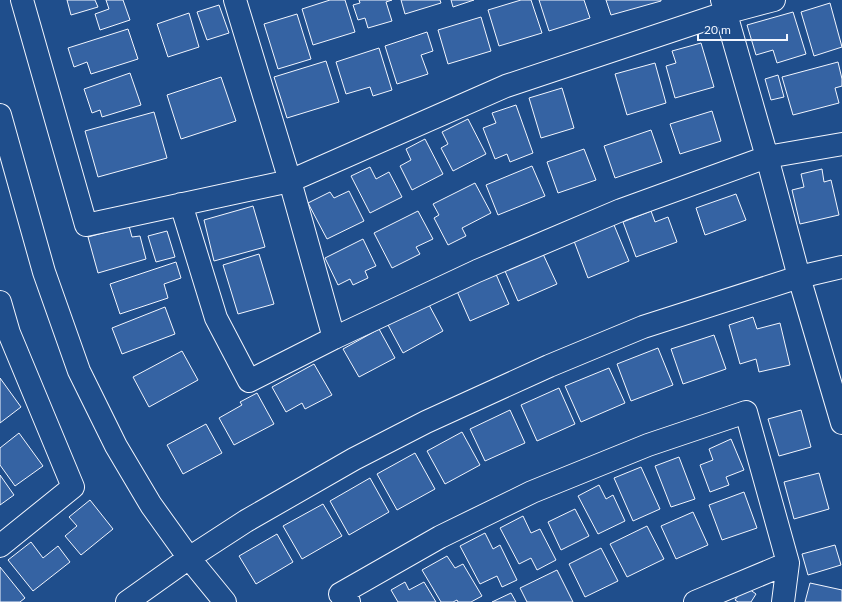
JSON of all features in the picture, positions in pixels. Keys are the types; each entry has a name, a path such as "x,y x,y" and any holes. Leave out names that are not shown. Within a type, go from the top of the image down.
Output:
{"street":[{"path":"22,0 86,225 290,181 506,86 724,7 774,0"},
{"path":"235,0 290,181 334,338"},
{"path":"724,7 767,157 799,278 834,366 842,423"},
{"path":"0,115 44,272 79,371 116,446 151,505 189,558 225,602"},
{"path":"181,204 216,318 249,381 334,338 477,271 614,213 767,157 842,144"},
{"path":"127,602 189,558 246,521 354,460 426,422 549,366 643,327 799,278 842,267"},
{"path":"0,302 4,337 73,487 0,546"},
{"path":"349,602 340,594 440,537 532,492 648,445 746,412 788,563 783,602"},
{"path":"695,602 788,563"}],"building":[{"path":"67,0 95,0 98,7 71,15"},
{"path":"106,0 123,0 130,20 100,30 95,14 109,9"},
{"path":"330,0 345,0 355,32 313,45 302,9"},
{"path":"359,0 392,0 386,2 392,21 368,28 365,18 358,20 353,5 360,3"},
{"path":"401,0 440,0 441,3 405,14"},
{"path":"451,0 474,0 453,7"},
{"path":"521,0 531,0 542,33 499,46 488,10"},
{"path":"539,0 584,0 590,18 549,31"},
{"path":"606,0 661,0 661,1 611,15"},
{"path":"830,3 842,47 814,56 801,12"},
{"path":"219,5 229,33 207,40 197,12"},
{"path":"793,12 806,54 777,63 773,50 756,55 747,25"},
{"path":"189,13 199,47 168,57 157,24"},
{"path":"297,14 311,59 278,69 264,24"},
{"path":"481,17 491,51 448,64 438,30"},
{"path":"128,29 138,59 91,74 87,62 74,67 68,48"},
{"path":"427,32 433,51 421,55 428,74 397,84 385,46"},
{"path":"701,43 714,87 675,98 666,66 676,63 672,51"},
{"path":"379,48 392,90 373,96 370,87 346,94 336,62"},
{"path":"326,61 339,102 287,118 274,77"},
{"path":"838,62 842,86 835,88 839,103 793,115 782,77"},
{"path":"655,63 666,103 627,115 615,74"},
{"path":"130,73 141,105 102,117 100,110 92,113 84,89"},
{"path":"778,75 784,97 771,100 765,79"},
{"path":"221,77 236,121 181,139 167,95"},
{"path":"562,88 574,128 541,138 529,98"},
{"path":"516,105 533,153 510,162 507,154 495,159 483,128 496,123 492,113"},
{"path":"712,111 721,141 680,154 670,124"},
{"path":"154,112 167,158 98,177 85,131"},
{"path":"468,119 486,154 453,171 441,148 448,144 442,132"},
{"path":"651,130 662,162 615,178 604,146"},
{"path":"425,139 443,174 412,190 400,166 411,160 406,149"},
{"path":"584,149 596,180 558,193 547,162"},
{"path":"532,166 545,196 498,215 486,185"},
{"path":"370,167 376,179 389,172 402,197 370,213 351,176"},
{"path":"822,169 824,182 831,180 839,215 800,224 792,190 804,187 801,174"},
{"path":"475,183 491,213 462,228 466,236 448,245 434,218 439,215 433,204"},
{"path":"349,191 364,221 327,239 308,203 330,192 334,198"},
{"path":"736,194 746,220 705,235 696,208"},
{"path":"253,206 265,247 214,261 204,220"},
{"path":"418,211 433,239 416,247 420,254 392,268 374,233"},
{"path":"651,211 655,222 668,217 677,242 636,257 623,222"},
{"path":"614,225 629,261 588,278 574,241"},
{"path":"129,226 132,237 140,236 146,259 98,273 88,237"},
{"path":"167,231 175,257 156,262 148,236"},
{"path":"363,239 376,266 365,271 368,278 353,285 350,279 338,285 325,258"},
{"path":"259,254 274,304 238,314 223,265"},
{"path":"543,254 557,284 518,301 505,271"},
{"path":"176,262 181,278 164,284 168,298 120,314 110,284"},
{"path":"495,272 509,304 470,321 456,289"},
{"path":"428,303 443,331 403,353 388,325"},
{"path":"165,307 175,334 122,354 112,328"},
{"path":"753,317 757,329 780,323 790,365 759,372 756,359 740,364 729,325"},
{"path":"379,329 395,358 359,377 343,349"},
{"path":"714,335 726,369 683,384 671,349"},
{"path":"658,348 673,385 631,401 617,364"},
{"path":"182,351 198,380 149,407 133,377"},
{"path":"314,364 332,395 305,409 302,403 286,412 272,387"},
{"path":"609,368 625,403 581,422 565,386"},
{"path":"0,378 21,407 0,423"},
{"path":"559,388 575,424 537,441 521,405"},
{"path":"257,393 274,424 234,445 219,418 242,405 240,402"},
{"path":"510,410 525,443 485,461 470,429"},
{"path":"801,410 811,447 779,456 768,419"},
{"path":"206,424 222,453 183,474 167,445"},
{"path":"462,432 480,465 445,484 427,451"},
{"path":"19,433 43,466 15,486 0,465 0,448"},
{"path":"731,439 744,470 726,477 729,485 710,492 700,465 713,460 709,449"},
{"path":"415,453 435,489 397,510 377,474"},
{"path":"679,457 695,499 671,507 655,466"},
{"path":"641,467 660,509 633,521 614,478"},
{"path":"819,473 829,509 794,519 784,482"},
{"path":"0,475 14,495 0,505"},
{"path":"370,478 389,512 349,535 330,501"},
{"path":"599,485 606,499 613,495 625,521 598,534 578,496"},
{"path":"744,492 757,528 722,540 709,505"},
{"path":"90,500 113,529 81,555 65,536 77,526 69,517"},
{"path":"323,504 342,536 302,559 283,526"},
{"path":"575,509 589,536 561,550 548,522"},
{"path":"693,512 708,545 676,559 661,526"},
{"path":"523,516 531,533 540,529 556,560 537,570 531,558 519,564 500,528"},
{"path":"647,526 664,559 627,577 610,544"},
{"path":"485,533 493,549 500,545 517,580 502,587 497,576 480,584 460,546"},
{"path":"277,534 293,562 256,584 239,556"},
{"path":"31,542 43,558 58,546 70,562 33,591 8,560"},
{"path":"835,545 841,565 808,575 802,554"},
{"path":"601,548 618,581 585,597 569,564"},
{"path":"447,556 455,568 463,564 482,596 471,602 458,602 457,600 453,602 441,602 422,570"},
{"path":"0,567 25,598 20,602 0,602"},
{"path":"557,570 573,602 527,602 520,588"},
{"path":"405,582 409,590 424,582 436,602 398,602 391,590"},
{"path":"810,583 842,590 842,602 805,602"},
{"path":"745,586 756,594 751,602 738,602 735,600"},
{"path":"511,593 516,602 492,602"}]}
